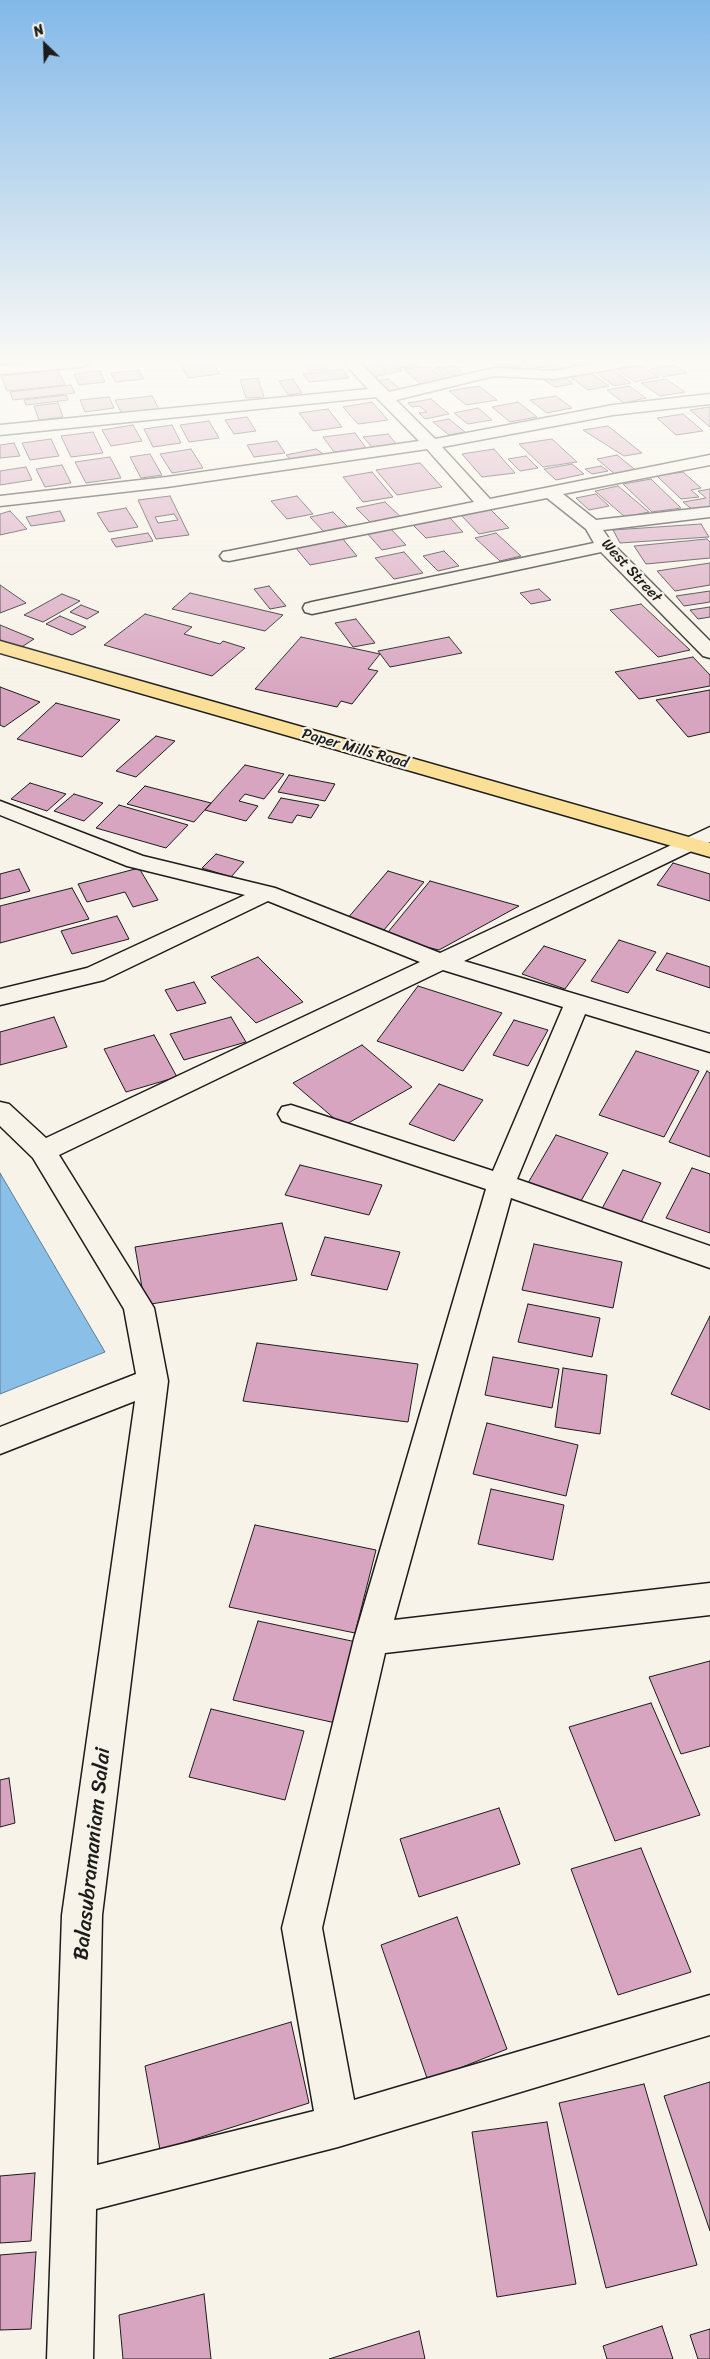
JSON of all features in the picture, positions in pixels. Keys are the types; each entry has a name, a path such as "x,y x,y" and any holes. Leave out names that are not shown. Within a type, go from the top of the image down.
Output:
{"main road":[{"name":"Paper Mills Road","path":"0,647 703,843"}],"street":[{"path":"0,501 229,473"},
{"path":"457,473 487,506"},
{"path":"229,556 645,473"},
{"name":"West Street","path":"550,492 592,526 605,546 710,652"},
{"path":"592,526 710,512"},
{"path":"312,608 605,546"},
{"path":"0,806 135,861 267,893 442,962 710,1043"},
{"path":"43,1151 442,962 703,843"},
{"path":"0,997 95,974 267,893"},
{"path":"338,2126 302,1928 371,1639 501,1184 577,1003"},
{"name":"Balasubramaniam Salai","path":"0,1111 43,1151 139,1308 153,1381 82,1916 70,2359"},
{"path":"291,1114 501,1184 710,1257"},
{"path":"0,1441 153,1381"},
{"path":"371,1639 710,1599"},
{"path":"74,2193 338,2126 710,2015"}],"water":[{"path":"0,1173 105,1352 0,1394"}],"building":[{"path":"0,473 29,473 32,480 0,485"},
{"path":"38,473 66,473 71,483 45,487"},
{"path":"81,473 118,473 121,478 86,483"},
{"path":"138,473 161,473 162,475 141,478"},
{"path":"373,473 393,497 363,502 343,477"},
{"path":"379,473 429,473 442,487 397,495"},
{"path":"479,473 514,473 482,477"},
{"path":"548,473 584,474 556,480"},
{"path":"614,473 632,473 617,476"},
{"path":"684,473 701,488 691,490 699,497 681,499 657,476"},
{"path":"651,479 681,508 652,512 623,484"},
{"path":"618,486 649,512 625,517 595,491"},
{"path":"710,489 710,508 694,511 683,502 706,498 698,491"},
{"path":"596,494 609,506 589,510 576,498"},
{"path":"170,496 189,535 156,539 138,500","holes":["174,514 178,520 158,523 155,517"]},
{"path":"297,496 313,514 287,519 271,501"},
{"path":"385,502 405,521 375,527 356,508"},
{"path":"126,508 138,527 109,532 97,513"},
{"path":"490,509 509,528 479,534 460,514"},
{"path":"10,511 27,529 0,535 0,514"},
{"path":"60,511 65,521 31,526 26,517"},
{"path":"333,512 350,529 326,534 310,517"},
{"path":"450,518 463,532 426,538 413,525"},
{"path":"701,524 709,537 620,543 613,530"},
{"path":"389,527 406,545 382,550 365,531"},
{"path":"148,533 153,541 116,547 111,539"},
{"path":"496,533 521,556 500,561 475,538"},
{"path":"342,538 357,556 310,565 295,547"},
{"path":"707,539 710,542 710,558 646,564 634,546"},
{"path":"444,551 459,566 438,571 423,556"},
{"path":"404,552 423,573 394,579 375,558"},
{"path":"710,563 710,585 675,591 657,571"},
{"path":"0,585 26,603 0,613"},
{"path":"269,586 286,606 270,609 254,589"},
{"path":"539,589 551,600 531,604 520,593"},
{"path":"710,591 710,602 684,606 676,596"},
{"path":"190,593 283,615 265,631 172,609"},
{"path":"62,594 80,601 43,622 24,615"},
{"path":"641,604 690,650 658,657 610,610"},
{"path":"81,605 99,612 87,619 70,612"},
{"path":"710,607 710,617 698,619 690,610"},
{"path":"145,614 192,627 184,634 220,644 223,641 245,648 212,676 104,645"},
{"path":"60,616 86,627 72,635 46,624"},
{"path":"356,619 375,643 353,647 335,623"},
{"path":"0,625 34,639 20,648 0,640"},
{"path":"301,637 380,654 368,669 378,671 352,704 341,701 337,707 255,689"},
{"path":"449,637 462,653 390,667 378,651"},
{"path":"693,657 710,675 710,686 639,699 615,672"},
{"path":"0,687 40,702 4,727 0,725"},
{"path":"710,690 710,732 688,737 656,700"},
{"path":"56,703 120,720 82,757 17,739"},
{"path":"156,736 175,741 136,777 116,771"},
{"path":"245,765 284,774 264,799 245,794 239,801 258,806 246,821 205,810"},
{"path":"289,775 335,784 325,801 278,792"},
{"path":"30,783 66,794 47,811 11,799"},
{"path":"145,786 211,803 194,822 127,804"},
{"path":"74,794 103,803 84,821 54,811"},
{"path":"281,798 319,805 311,818 297,815 292,823 268,818"},
{"path":"119,805 188,825 166,848 96,828"},
{"path":"216,854 244,862 231,877 202,868"},
{"path":"673,863 710,874 710,901 657,885"},
{"path":"139,868 158,900 133,907 125,892 87,902 78,884"},
{"path":"19,869 30,891 0,899 0,874"},
{"path":"388,871 424,882 384,930 347,919"},
{"path":"430,881 519,906 439,950 384,937"},
{"path":"72,888 89,919 0,943 0,906"},
{"path":"117,916 129,939 72,954 61,931"},
{"path":"619,940 656,952 628,993 591,981"},
{"path":"544,946 586,960 565,989 522,974"},
{"path":"667,953 710,967 710,988 656,970"},
{"path":"258,957 303,1002 256,1023 211,977"},
{"path":"194,982 206,1003 177,1011 165,990"},
{"path":"418,986 502,1013 463,1071 377,1041"},
{"path":"54,1017 67,1047 0,1065 0,1032"},
{"path":"231,1017 246,1042 184,1060 170,1034"},
{"path":"514,1020 548,1030 528,1066 493,1055"},
{"path":"154,1035 177,1077 126,1092 104,1049"},
{"path":"362,1045 412,1087 343,1126 293,1083"},
{"path":"636,1051 699,1071 664,1137 599,1115"},
{"path":"707,1071 710,1073 710,1157 669,1142"},
{"path":"439,1084 483,1100 454,1141 409,1124"},
{"path":"556,1135 608,1153 581,1201 528,1183"},
{"path":"300,1165 382,1185 369,1215 285,1195"},
{"path":"692,1168 710,1174 710,1233 666,1218"},
{"path":"623,1170 661,1183 638,1228 599,1214"},
{"path":"282,1223 297,1280 145,1305 135,1247"},
{"path":"325,1237 400,1252 387,1290 311,1275"},
{"path":"534,1244 622,1262 613,1308 522,1290"},
{"path":"528,1304 600,1318 592,1357 518,1342"},
{"path":"710,1316 710,1410 671,1394"},
{"path":"257,1343 418,1364 408,1422 243,1401"},
{"path":"493,1357 559,1369 552,1408 485,1395"},
{"path":"563,1368 607,1375 600,1434 555,1427"},
{"path":"487,1423 578,1445 566,1496 473,1474"},
{"path":"491,1489 564,1505 553,1560 478,1544"},
{"path":"255,1525 376,1550 355,1633 229,1607"},
{"path":"258,1621 361,1643 340,1724 233,1700"},
{"path":"710,1661 710,1746 681,1754 649,1677"},
{"path":"651,1703 700,1815 615,1841 569,1727"},
{"path":"211,1709 304,1731 285,1800 189,1777"},
{"path":"9,1778 15,1823 0,1827 0,1780"},
{"path":"499,1808 520,1864 419,1897 400,1839"},
{"path":"641,1848 691,1972 618,1995 571,1869"},
{"path":"457,1917 507,2049 428,2081 381,1945"},
{"path":"291,2022 309,2103 160,2150 145,2066"},
{"path":"710,2082 710,2231 664,2096"},
{"path":"644,2084 697,2265 606,2288 559,2103"},
{"path":"547,2122 576,2284 497,2297 472,2132"},
{"path":"35,2173 31,2241 0,2243 0,2176"},
{"path":"36,2252 31,2329 0,2330 0,2255"},
{"path":"204,2294 211,2359 123,2359 119,2315"},
{"path":"662,2326 673,2359 607,2359 603,2346"},
{"path":"710,2329 710,2359 698,2359 690,2335"},
{"path":"419,2331 425,2359 329,2359"}]}
